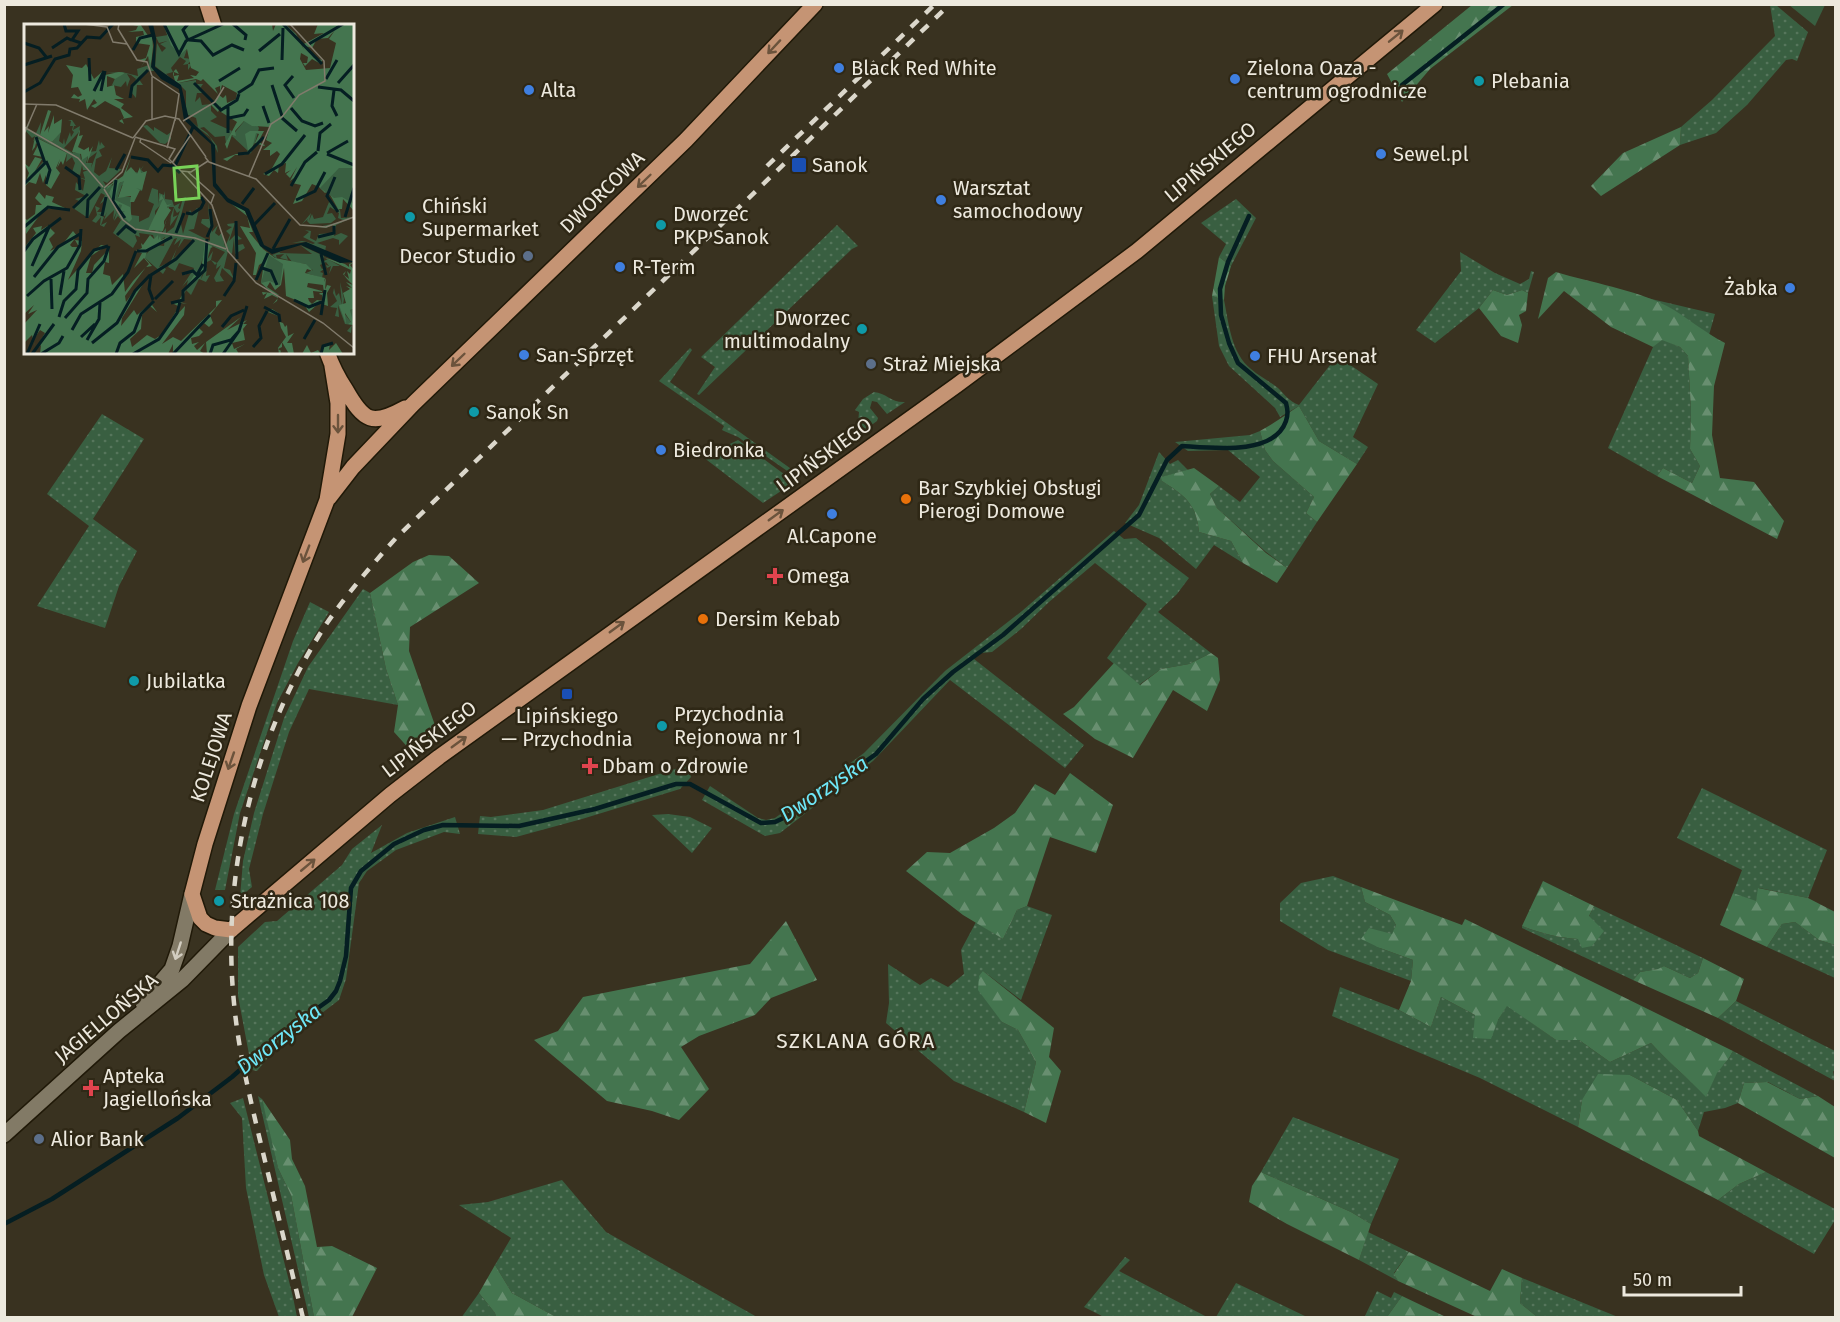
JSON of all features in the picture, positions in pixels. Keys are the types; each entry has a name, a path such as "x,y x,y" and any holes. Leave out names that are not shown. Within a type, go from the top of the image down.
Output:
{"main road":[{"path":"207,4 213,24"},
{"name":"DWORCOWA","path":"413,404 686,141 815,4"},
{"name":"LIPIŃSKIEGO","path":"231,930 390,795 447,751 957,385 1137,251 1435,4"},
{"path":"329,359 355,407 363,415 380,419 413,404"},
{"name":"KOLEJOWA","path":"192,894 205,844 249,706 327,500 338,434 338,403 329,359"},
{"name":"KOLEJOWA","path":"327,500 353,467 413,404"},
{"path":"192,894 200,918 206,924 231,930"}],"street":[{"name":"KOLEJOWA","path":"119,1031 172,969 180,946 192,894"},
{"name":"JAGIELLOŃSKA","path":"4,1135 119,1031 182,980 231,930"}],"green space":[{"path":"1472,5 1513,5 1430,69 1402,102 1387,74"},
{"path":"1770,5 1776,5 1808,32 1797,61 1786,60 1747,105 1716,133 1680,145 1681,127 1712,100 1775,36"},
{"path":"1789,5 1825,5 1815,26"},
{"path":"1681,127 1680,145 1601,196 1591,186 1623,153"},
{"path":"1236,199 1256,218 1231,266 1219,257 1226,244 1201,223"},
{"path":"837,225 858,246 852,249 699,395 697,394 715,367 701,357"},
{"path":"1460,252 1495,273 1520,284 1529,279 1531,271 1534,272 1528,293 1522,290 1507,295 1493,290 1479,308 1435,343 1416,330 1461,271"},
{"path":"1219,257 1231,266 1225,286 1224,300 1212,296"},
{"path":"1556,272 1654,300 1674,310 1725,343 1714,386 1712,435 1720,478 1754,482 1784,521 1777,539 1657,476 1663,468 1692,483 1700,466 1690,449 1691,411 1688,356 1680,347 1662,340 1653,347 1611,327 1564,291 1538,319 1548,278"},
{"path":"1493,290 1507,295 1522,290 1528,293 1526,311 1519,315 1522,325 1518,343 1501,336 1479,308"},
{"path":"1212,296 1224,300 1232,338 1244,362 1254,372 1278,388 1287,398 1299,405 1337,356 1378,384 1353,437 1368,447 1357,464 1319,441 1299,406 1280,417 1275,408 1229,366 1219,346"},
{"path":"1643,297 1715,314 1709,335 1668,307"},
{"path":"1662,339 1680,347 1688,356 1691,411 1690,449 1700,466 1692,483 1663,468 1657,476 1608,448 1653,347"},
{"path":"690,348 692,350 670,382 801,476 796,477 738,437 722,430 724,426 659,381"},
{"path":"874,392 896,401 905,402 887,414 877,402 872,401 870,408 878,418 866,429 858,424 859,412 855,410 863,399"},
{"path":"1299,406 1319,441 1357,464 1317,522 1306,513 1314,497 1273,461 1265,450 1260,431"},
{"path":"102,414 144,439 93,519 137,551 119,586 105,628 37,606 89,526 47,494"},
{"path":"1260,431 1265,450 1273,461 1314,497 1306,513 1317,522 1287,568 1217,508 1210,494 1219,486 1240,502 1260,477 1228,450 1188,451 1175,442 1250,435"},
{"path":"738,440 793,483 763,503 703,457"},
{"path":"1159,452 1170,464 1178,460 1188,470 1162,477 1162,481 1188,501 1195,514 1199,532 1231,541 1243,563 1214,545 1196,569 1159,538 1125,523 1139,505"},
{"path":"1194,468 1219,486 1210,494 1217,508 1266,553 1287,568 1277,583 1243,563 1231,541 1199,532 1195,514 1188,501 1162,481 1161,477"},
{"path":"1114,531 1124,539 1136,538 1189,578 1177,594 1158,612 1211,653 1189,664 1161,669 1139,685 1107,658 1147,604 1095,563 1021,629 992,652 981,653 974,659 1084,745 1065,768 950,680 873,761 780,833 765,836 702,800 710,786 758,818 766,820 775,818 864,753 945,671 1022,611"},
{"path":"429,555 449,556 479,583 410,627 409,651 438,734 412,752 394,732 398,705 386,669 370,593 413,562"},
{"path":"363,589 370,593 386,669 398,705 309,689 289,732 263,814 249,869 252,887 240,897 243,861 254,813 284,718 308,667"},
{"path":"310,602 329,612 277,703 240,813 225,890 215,890 234,814 293,641"},
{"path":"1211,653 1218,658 1220,680 1207,711 1173,690 1133,758 1095,739 1063,714 1074,707 1114,663 1140,685 1161,669 1189,664"},
{"path":"688,765 691,777 680,789 516,837 478,834 480,816 491,817 543,810"},
{"path":"1070,773 1113,805 1096,853 1050,837 1027,906 1017,910 1003,939 963,915 906,871 927,852 950,853 994,828 1015,813 1035,784 1055,795"},
{"path":"1702,788 1827,850 1808,898 1759,888 1756,902 1733,893 1742,870 1677,838"},
{"path":"668,814 690,817 712,828 692,853 652,815"},
{"path":"455,817 460,834 444,832 396,850 367,871 359,883 346,979 339,1000 275,1049 257,1071 252,1070 238,996 238,947 265,922 277,921 342,865 352,849 382,825 371,853 407,833"},
{"path":"1333,876 1361,887 1365,902 1390,915 1396,925 1393,934 1380,948 1413,960 1411,981 1328,950 1280,921 1280,903 1301,883"},
{"path":"1543,881 1594,906 1589,916 1604,931 1592,946 1582,948 1578,939 1550,935 1522,926"},
{"path":"1361,887 1462,925 1465,919 1733,1051 1717,1073 1706,1097 1651,1043 1610,1062 1579,1040 1556,1040 1507,1006 1498,1020 1491,1039 1473,1038 1475,1015 1441,997 1431,1027 1399,1010 1411,981 1413,960 1361,939 1369,928 1392,934 1396,925 1390,915 1365,902"},
{"path":"1758,888 1808,898 1835,912 1835,945 1819,940 1795,922 1782,924 1767,947 1720,925 1733,893 1756,901"},
{"path":"1027,906 1052,915 1021,1000 983,971 1002,1022 1018,1030 1036,1062 1024,1112 954,1081 886,1023 889,1003 888,964 920,985 931,978 948,987 964,974 961,950 976,922 1003,939 1017,910"},
{"path":"1594,906 1703,958 1698,973 1690,978 1664,966 1640,972 1633,980 1522,928 1522,926 1550,935 1578,939"},
{"path":"786,921 817,980 771,998 755,1015 699,1036 681,1047 709,1089 679,1120 652,1111 607,1101 534,1040 558,1031 583,997 750,964"},
{"path":"1795,922 1819,940 1835,945 1835,978 1767,947 1782,924"},
{"path":"1703,958 1744,979 1736,1001 1718,1018 1633,980 1640,972 1664,966 1690,978 1698,973"},
{"path":"983,971 1054,1028 1049,1057 1061,1071 1046,1123 1024,1112 1036,1062 1018,1030 1002,1022 978,990 979,976"},
{"path":"1340,987 1399,1010 1431,1027 1441,997 1475,1015 1498,1020 1507,1005 1556,1040 1579,1040 1610,1062 1651,1043 1706,1096 1717,1072 1733,1051 1818,1096 1800,1099 1768,1082 1744,1083 1738,1103 1704,1112 1698,1131 1677,1100 1630,1075 1582,1100 1578,1127 1480,1078 1332,1016"},
{"path":"1736,1001 1835,1051 1835,1072 1833,1071 1835,1081 1718,1018"},
{"path":"1598,1074 1630,1075 1677,1100 1699,1136 1766,1172 1739,1184 1718,1200 1578,1127 1582,1100"},
{"path":"1767,1082 1800,1099 1818,1096 1835,1107 1835,1158 1738,1103 1744,1083"},
{"path":"258,1096 262,1099 267,1117 278,1168 291,1195 314,1317 309,1317"},
{"path":"243,1098 297,1317 279,1317 264,1275 246,1188 242,1118 230,1103"},
{"path":"262,1099 290,1140 292,1159 305,1186 317,1247 332,1246 377,1268 352,1317 314,1317 291,1195 278,1168"},
{"path":"1293,1117 1399,1159 1371,1224 1351,1212 1261,1172"},
{"path":"1261,1172 1351,1212 1371,1224 1359,1260 1249,1202 1252,1186"},
{"path":"1766,1172 1835,1209 1835,1220 1814,1254 1718,1200 1739,1184"},
{"path":"562,1180 606,1232 757,1317 556,1317 512,1293 495,1265 511,1238 459,1205 488,1202"},
{"path":"1368,1232 1409,1252 1394,1273 1398,1281 1359,1260"},
{"path":"1409,1252 1490,1291 1502,1269 1522,1278 1520,1303 1536,1316 1544,1317 1477,1317 1398,1281 1394,1274"},
{"path":"1125,1257 1130,1260 1119,1271 1207,1317 1104,1317 1084,1307"},
{"path":"495,1265 512,1293 556,1317 496,1317 479,1293"},
{"path":"1522,1278 1618,1317 1536,1316 1520,1303"},
{"path":"1236,1283 1307,1317 1216,1317"},
{"path":"1377,1291 1391,1298 1394,1292 1402,1296 1387,1317 1364,1318"},
{"path":"479,1293 496,1317 461,1318"},
{"path":"1402,1296 1446,1317 1387,1317"}],"waterway":[{"name":"Dworzyska","path":"1402,85 1504,4"},
{"name":"Dworzyska","path":"4,1224 52,1199 178,1118 232,1077 276,1038 329,1000 340,981 346,956 351,888 361,871 394,844 424,830 443,825 519,826 595,809 676,784 690,784 761,823 775,822 792,814 876,754 923,699 953,672 1003,635 1139,515 1167,460 1182,446 1225,448 1256,445 1269,440 1279,432 1287,419 1286,403 1238,363 1229,343 1221,315 1220,289 1228,262 1249,216"}],"railway":[{"path":"767,166 935,4"},
{"path":"303,1318 244,1068 234,1003 231,954 238,856 248,807 279,713 300,668 333,614 396,538 950,4"}],"place":[{"name":"Black Red White","path":"839,68"},
{"name":"Zielona Oaza - centrum ogrodnicze","path":"1235,79"},
{"name":"Plebania","path":"1479,81"},
{"name":"Alta","path":"529,90"},
{"name":"Sewel.pl","path":"1381,154"},
{"name":"Sanok","path":"799,165"},
{"name":"Warsztat samochodowy","path":"941,200"},
{"name":"Chiński Supermarket","path":"410,217"},
{"name":"Dworzec PKP Sanok","path":"661,225"},
{"name":"Decor Studio","path":"528,256"},
{"name":"R-Term","path":"620,267"},
{"name":"Żabka","path":"1790,288"},
{"name":"Dworzec multimodalny","path":"862,329"},
{"name":"San-Sprzęt","path":"524,355"},
{"name":"FHU Arsenał","path":"1255,356"},
{"name":"Straż Miejska","path":"871,364"},
{"name":"Sanok Sn","path":"474,412"},
{"name":"Biedronka","path":"661,450"},
{"name":"Bar Szybkiej Obsługi Pierogi Domowe","path":"906,499"},
{"name":"Al.Capone","path":"832,514"},
{"name":"Omega","path":"775,576"},
{"name":"Dersim Kebab","path":"703,619"},
{"name":"Jubilatka","path":"134,681"},
{"name":"Lipińskiego — Przychodnia","path":"567,694"},
{"name":"Przychodnia Rejonowa nr 1","path":"662,726"},
{"name":"Dbam o Zdrowie","path":"590,766"},
{"name":"Strażnica 108","path":"219,901"},
{"name":"Apteka Jagiellońska","path":"91,1088"},
{"name":"Alior Bank","path":"39,1139"}],"district":[{"name":"SZKLANA GÓRA","path":"856,1041"}]}
